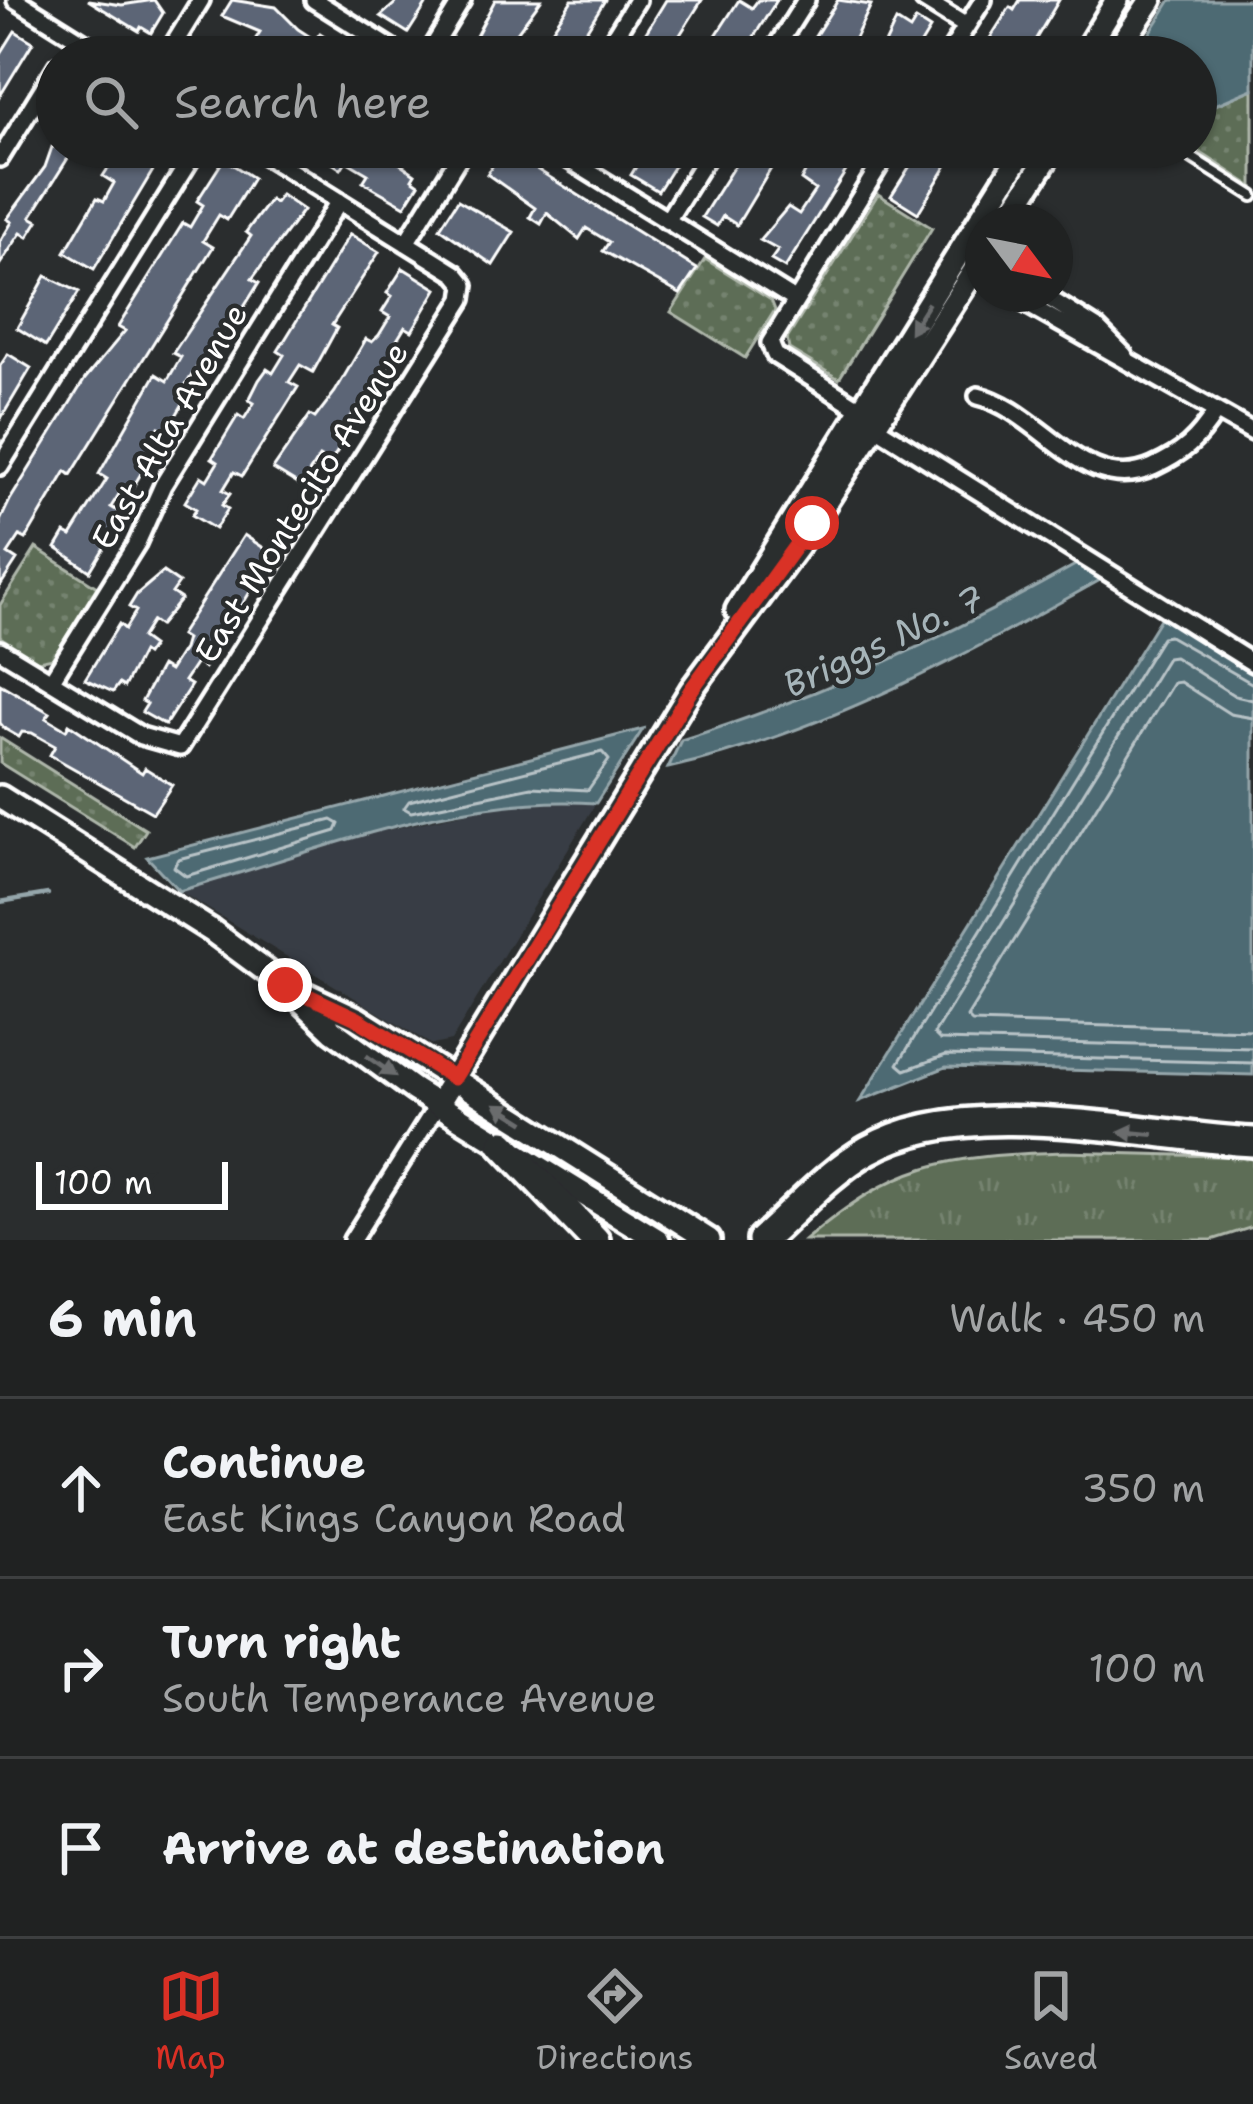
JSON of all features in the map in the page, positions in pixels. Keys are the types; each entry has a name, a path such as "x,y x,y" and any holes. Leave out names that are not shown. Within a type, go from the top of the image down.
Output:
{"highway":[{"path":"762,1240 868,1150 927,1129 1015,1123 1253,1142"},
{"path":"503,1144 595,1240"}],"main road":[{"path":"1095,36 1118,0"},
{"path":"1127,36 1151,0"},
{"path":"1000,204 1016,168"},
{"path":"1018,204 1041,168"},
{"path":"691,690 812,523 829,481 863,424 965,276"},
{"path":"438,1104 691,690 868,417"},
{"path":"0,796 192,918 285,985 333,1031 415,1090 658,1240"},
{"path":"285,985 356,1018 709,1240"}],"street":[{"path":"16,0 73,36"},
{"path":"179,36 201,0"},
{"path":"314,0 371,36"},
{"path":"440,36 462,0"},
{"path":"615,36 637,0"},
{"path":"783,36 806,0"},
{"path":"924,0 967,26"},
{"path":"961,36 982,0"},
{"path":"0,158 36,100"},
{"path":"0,466 185,168"},
{"path":"286,168 406,243 453,168"},
{"path":"582,168 795,301"},
{"path":"667,221 700,168"},
{"path":"878,168 769,350 1253,663"},
{"name":"East Alta Avenue","path":"51,681 137,543 163,485 339,201"},
{"name":"East Montecito Avenue","path":"51,681 141,736 180,746 463,298 465,285 406,243"},
{"path":"1038,312 1089,344 1126,357 1253,432"},
{"path":"1071,312 1098,329 1126,357"},
{"path":"978,396 1018,412 1084,463 1113,475 1145,470 1186,451 1215,413"},
{"path":"0,650 51,681"},
{"path":"352,1240 438,1104"}],"lane":[{"path":"1208,168 1253,196"}],"shaded area":[{"path":"534,798 596,803 451,1041 432,1045 179,891 364,835"}],"green space":[{"path":"1253,89 1253,187 1217,163 1217,104"},
{"path":"878,194 932,228 839,379 789,349 787,339"},
{"path":"705,259 771,300 775,310 745,358 671,312"},
{"path":"36,548 97,587 53,658 38,661 0,637 0,605"},
{"path":"0,738 146,830 135,847 0,763"},
{"path":"1064,1152 1253,1157 1253,1227 1212,1240 805,1240 868,1194 924,1168 986,1156"}],"water":[{"path":"1171,0 1253,0 1253,89 1217,104 1217,36 1148,36"},
{"path":"1077,564 1102,579 945,664 837,714 668,768 681,740 884,663"},
{"path":"1161,617 1253,675 1253,1075 946,1067 860,1101"},
{"path":"643,729 596,803 543,802 437,816 179,891 147,857"}],"building":[{"path":"88,0 122,5 154,0 163,13 151,33 141,27 139,31"},
{"path":"232,0 276,7 309,36 258,36 260,32 222,16"},
{"path":"399,0 429,0 408,33 381,16"},
{"path":"495,0 541,0 515,36 476,36"},
{"path":"572,0 605,0 583,36 548,36"},
{"path":"666,0 702,0 679,36 644,36"},
{"path":"739,0 752,8 758,0 777,0 754,36 716,36"},
{"path":"838,0 871,5 856,36 815,36"},
{"path":"1020,0 1059,0 1038,36 991,36 1010,7 1014,10"},
{"path":"916,20 930,29 926,36 889,36 896,21 910,30"},
{"path":"15,31 33,42 0,96 0,55"},
{"path":"44,168 62,168 31,217 38,221 28,237 21,233 0,264 0,242 12,222 7,219"},
{"path":"108,168 154,168 94,269 65,252 97,198 104,201 114,183 103,176"},
{"path":"218,168 238,168 253,178 227,220 219,215 203,241 213,247 71,475 66,471 26,539 20,536 8,554 17,560 0,586 0,521 10,500 85,379 125,331 118,327 183,223 190,227 203,205 197,201"},
{"path":"358,168 406,168 419,184 405,206 363,182 368,174"},
{"path":"491,168 535,168 697,269 680,294 603,251 609,242 586,228 579,239 547,213 541,224 530,217 535,208 487,174"},
{"path":"635,168 673,168 658,191 631,175"},
{"path":"733,168 771,168 737,225 723,216 717,226 702,217"},
{"path":"807,168 848,168 785,268 771,260 778,250 760,240 788,207 799,214 815,190 801,180"},
{"path":"909,168 945,168 918,213 891,196"},
{"path":"281,195 303,210 252,279 259,283 204,371 197,367 185,386 191,390 167,431 159,427 148,445 155,450 130,492 123,488 111,507 124,515 90,571 56,548 65,533 71,536 107,479 99,474 156,374 167,381 181,357 173,353 251,236 246,232 270,200 275,203"},
{"path":"458,200 514,232 493,265 440,228"},
{"path":"350,234 379,252 332,325 337,328 313,372 300,365 289,382 298,387 242,476 234,472 223,490 230,494 222,505 228,509 215,529 192,515 196,509 185,502 201,476 207,480 218,462 212,458 238,415 244,419 254,403 249,400 259,380 267,369 273,373 284,355 278,351"},
{"path":"403,268 437,289 412,331 405,327 394,345 401,349 350,418 356,421 330,463 319,457 301,486 273,469 310,415 315,418 335,392 366,339 372,342 379,335 390,317 382,312 392,296 387,293"},
{"path":"46,276 79,292 46,346 17,328"},
{"path":"8,354 31,368 0,420 0,366"},
{"path":"244,535 273,554 204,668 196,663 184,681 191,685 165,725 142,712 147,704 142,701 161,666 169,671 183,649 186,639 180,635"},
{"path":"163,572 179,583 172,593 181,599 159,626 152,621 141,638 152,646 146,655 142,652 124,687 119,684 113,692 85,679 119,624 125,629 136,611 129,607 137,594"},
{"path":"0,684 50,713 46,718 66,730 69,724 142,773 145,768 172,785 153,813 50,755 55,746 32,733 22,732 19,737 5,729 0,723"}],"waterway":[{"name":"Briggs No. 7","path":"0,902 48,894"}],"route":[{"path":"285,985 356,1018 454,1078 691,690 812,523"}]}
